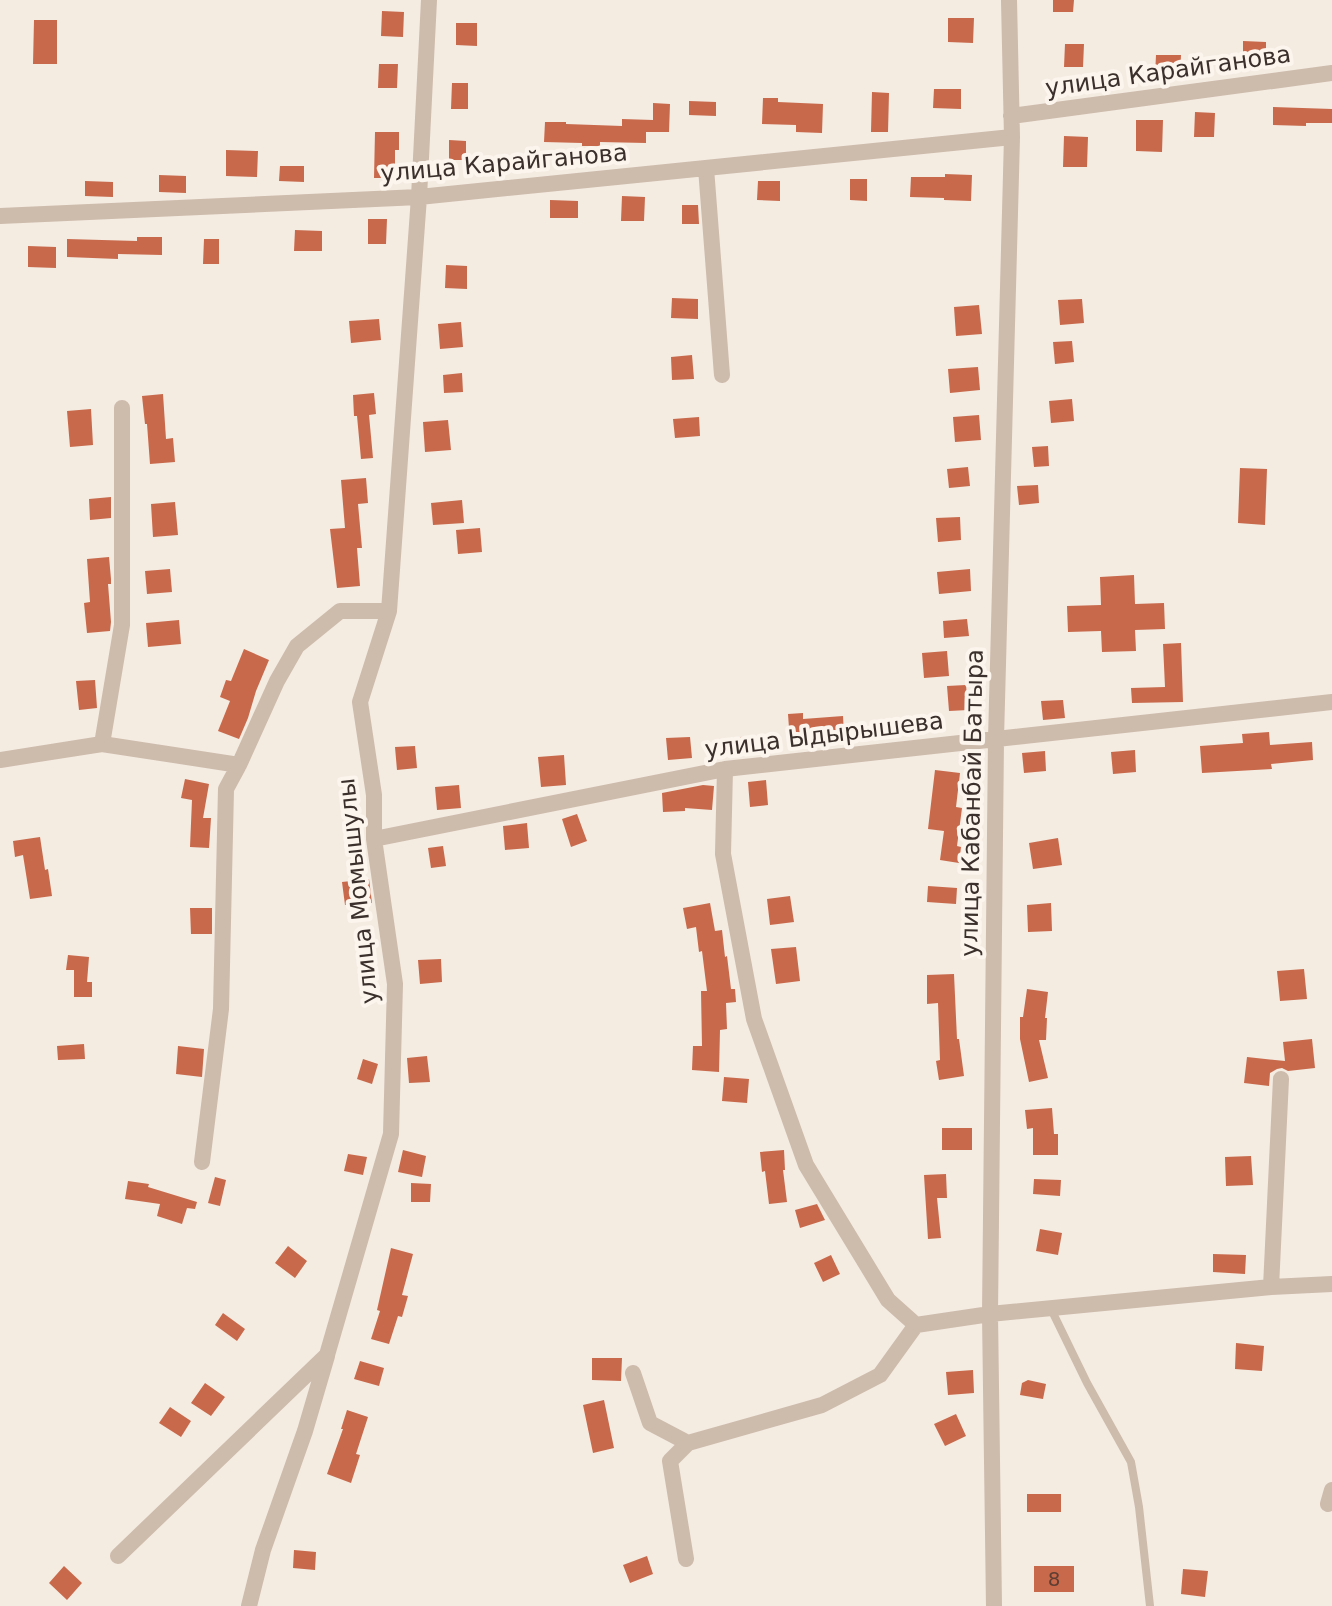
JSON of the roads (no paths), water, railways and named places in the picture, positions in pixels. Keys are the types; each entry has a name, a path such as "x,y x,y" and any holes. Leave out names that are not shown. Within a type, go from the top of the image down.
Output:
{"street":[{"name":"улица Момышулы","path":"249,1606 263,1550 305,1431 391,1134 395,984 374,839 374,795 360,702 389,611 419,197 429,0"},
{"name":"улица Кабанбай Батыра","path":"994,1606 990,1314 996,739 1012,137 1009,0"},
{"name":"улица Карайганова","path":"1011,116 1332,73"},
{"name":"улица Карайганова","path":"0,216 419,197 1012,137"},
{"path":"706,168 722,375"},
{"path":"102,744 122,625 122,408"},
{"path":"202,1162 221,1009 226,789 297,646 340,611 389,611"},
{"name":"улица Ыдырышева","path":"374,839 725,769 1332,702"},
{"path":"0,760 102,744 239,765"},
{"path":"725,769 723,854 754,1019 806,1165 888,1300 916,1325"},
{"path":"1271,1287 1281,1079"},
{"path":"686,1559 670,1461 688,1443 822,1405 880,1375 916,1325 990,1314 1271,1287 1331,1289"},
{"name":"улица Момышулы","path":"118,1556 327,1355"},
{"path":"633,1373 650,1423 688,1443"}],"lane":[{"path":"1051,1308 1087,1383 1131,1462 1150,1606"}]}
